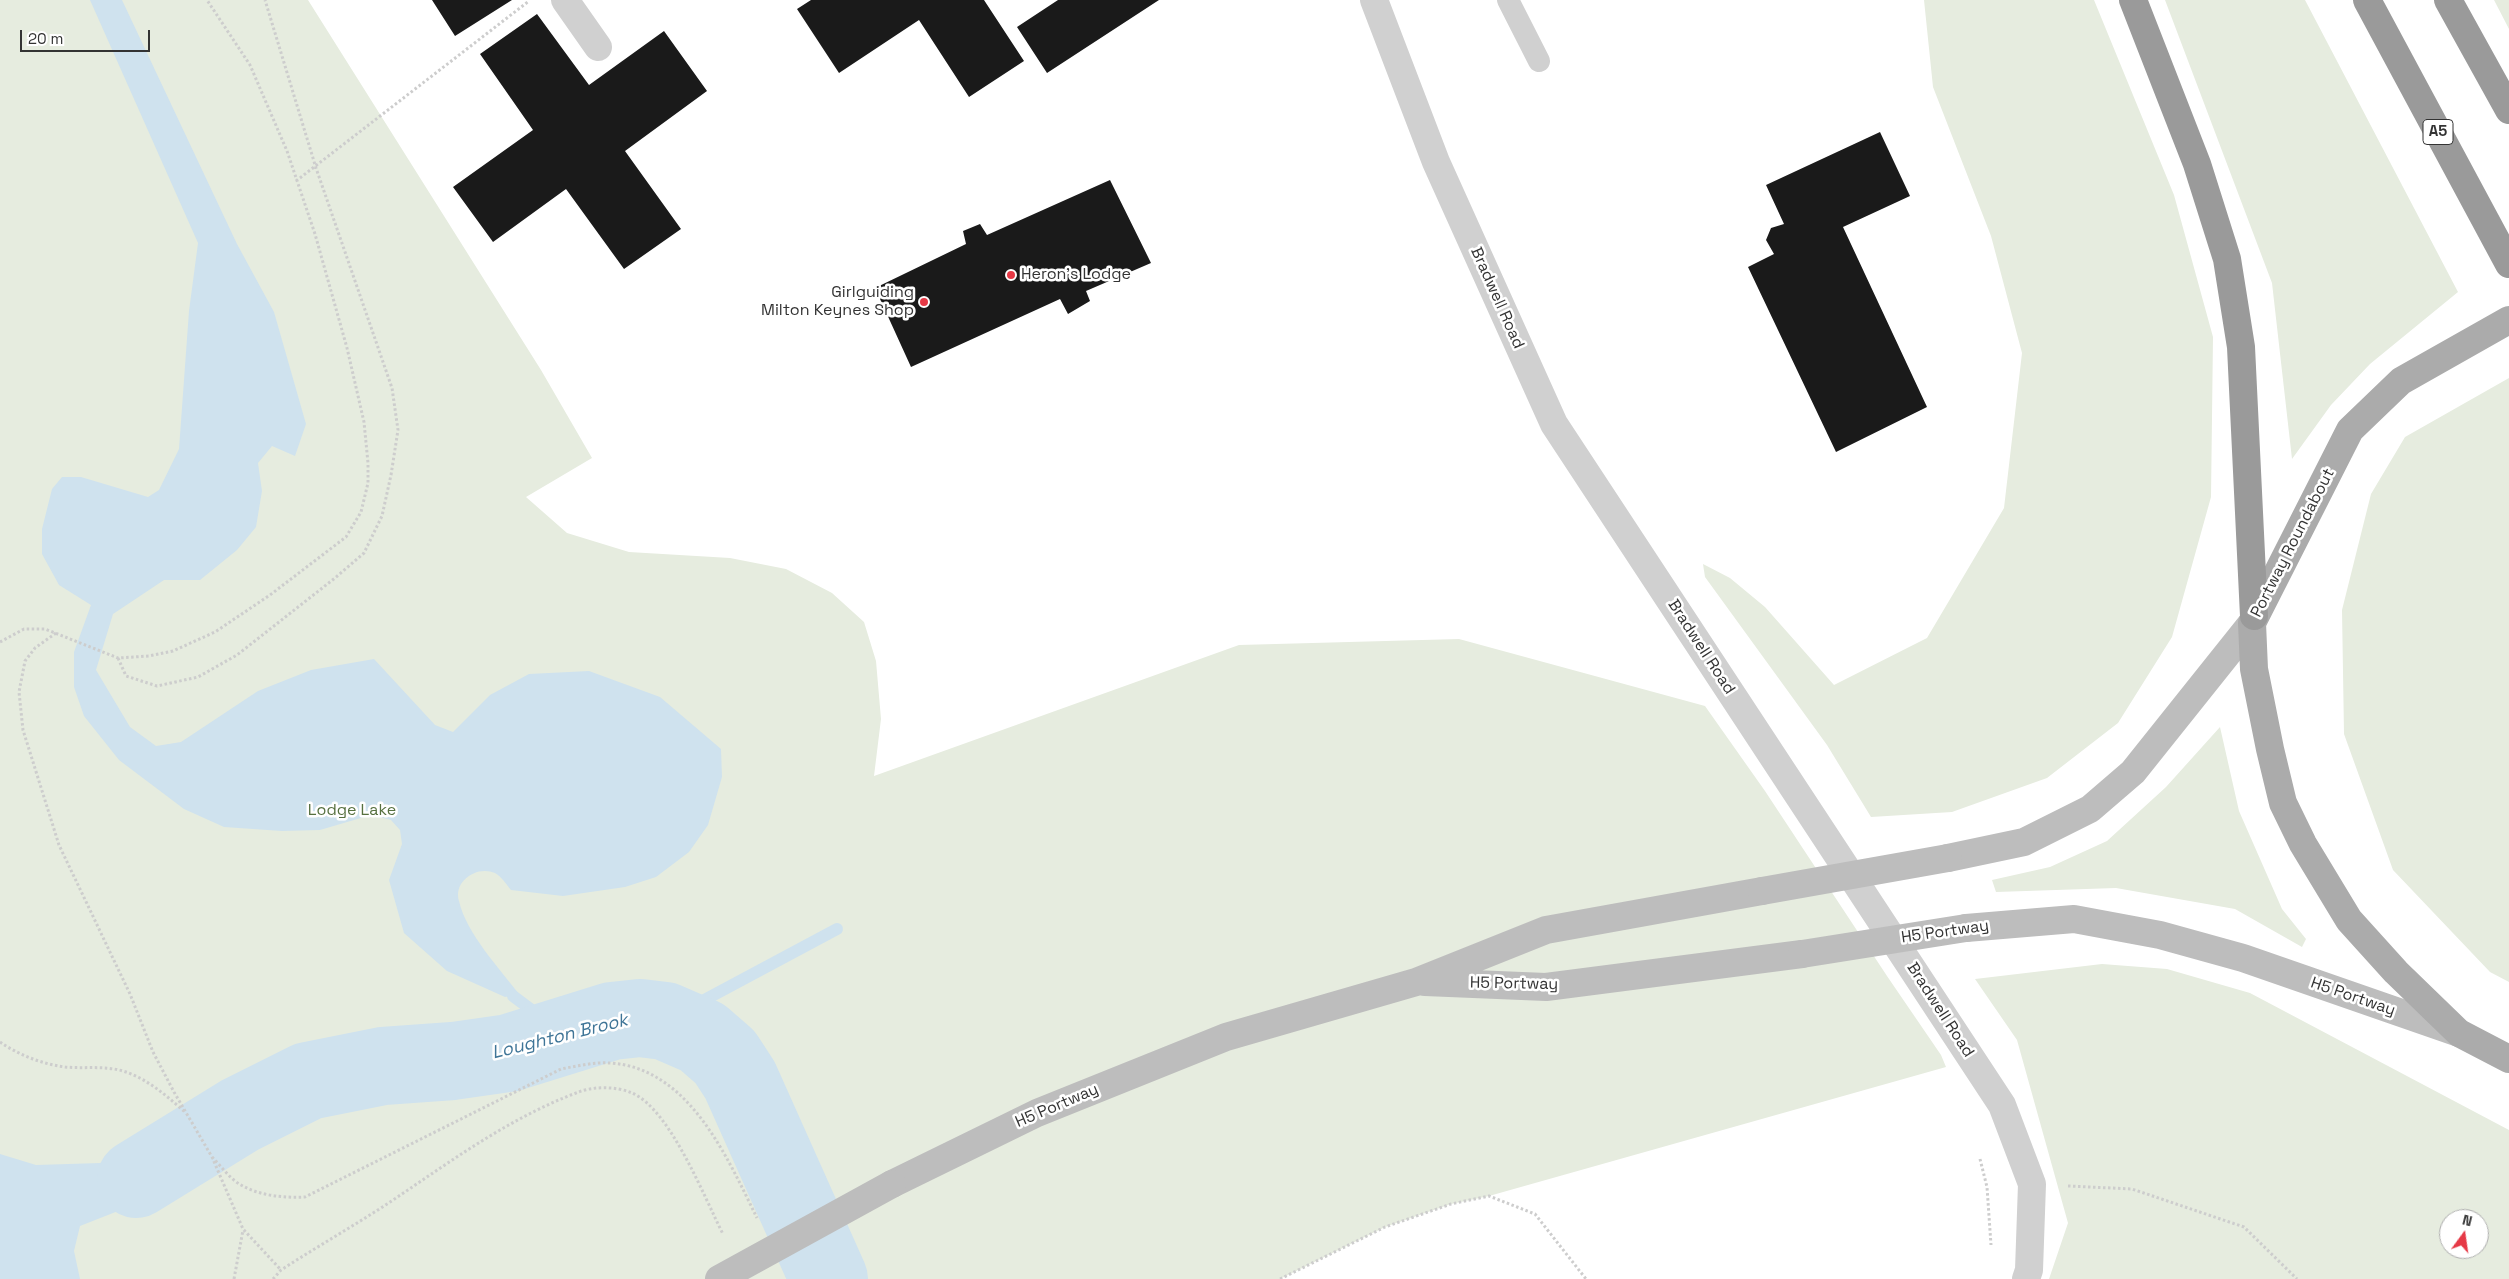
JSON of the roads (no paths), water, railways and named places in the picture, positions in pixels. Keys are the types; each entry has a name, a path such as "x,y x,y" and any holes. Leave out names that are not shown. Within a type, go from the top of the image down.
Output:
{"highway":[{"path":"2133,0 2197,164 2227,259 2241,347 2253,619"},
{"name":"A5","path":"2367,0 2509,264"},
{"path":"2448,0 2509,110"}],"main road":[{"name":"Portway Roundabout","path":"2509,320 2401,381 2350,430 2253,619 2254,669 2270,749 2283,803 2303,844 2349,920 2396,972 2459,1034 2509,1058"}],"street":[{"path":"565,0 598,48"},
{"name":"Bradwell Road","path":"1374,0 1436,162 1554,424 2002,1105 2032,1184 2030,1270 2026,1279"},
{"name":"H5 Portway","path":"719,1279 892,1184 1037,1113 1226,1037 1416,982 1546,930 1948,858 2024,842 2090,809 2133,772 2253,619"},
{"name":"H5 Portway","path":"1416,982 1546,987 1802,954 1966,928 2074,919 2160,935 2243,958 2459,1034"}],"lane":[{"path":"1508,0 1538,61"}],"water":[{"name":"Lodge Lake","path":"90,0 122,0 237,244 274,312 306,424 295,456 272,446 258,463 262,491 256,527 237,550 200,580 164,580 113,614 96,670 130,727 156,746 181,742 258,691 311,670 374,659 435,725 453,732 490,695 529,674 589,671 660,697 721,749 722,777 708,825 689,852 656,877 625,887 563,896 511,890 497,874 488,871 474,873 463,881 458,894 469,926 484,950 519,994 505,997 447,971 404,933 389,880 402,844 400,830 391,820 371,815 320,830 282,831 224,827 184,809 119,760 84,716 74,687 74,652 91,605 59,585 42,554 42,529 52,489 62,477 81,477 148,497 159,490 179,449 189,311 198,243"},
{"path":"0,1154 36,1165 133,1162 141,1202 80,1226 74,1251 80,1279 0,1279"}],"waterway":[{"path":"665,1021 837,929"},
{"path":"513,996 537,1014 590,1027"},
{"name":"Loughton Brook","path":"136,1179 240,1115 308,1081 383,1066 453,1061 509,1053 612,1021 640,1018 665,1021 702,1037 725,1057 740,1080 829,1279"}],"place":[{"name":"Heron's Lodge","path":"1011,275"},
{"name":"Girlguiding Milton Keynes Shop","path":"924,302"}]}
